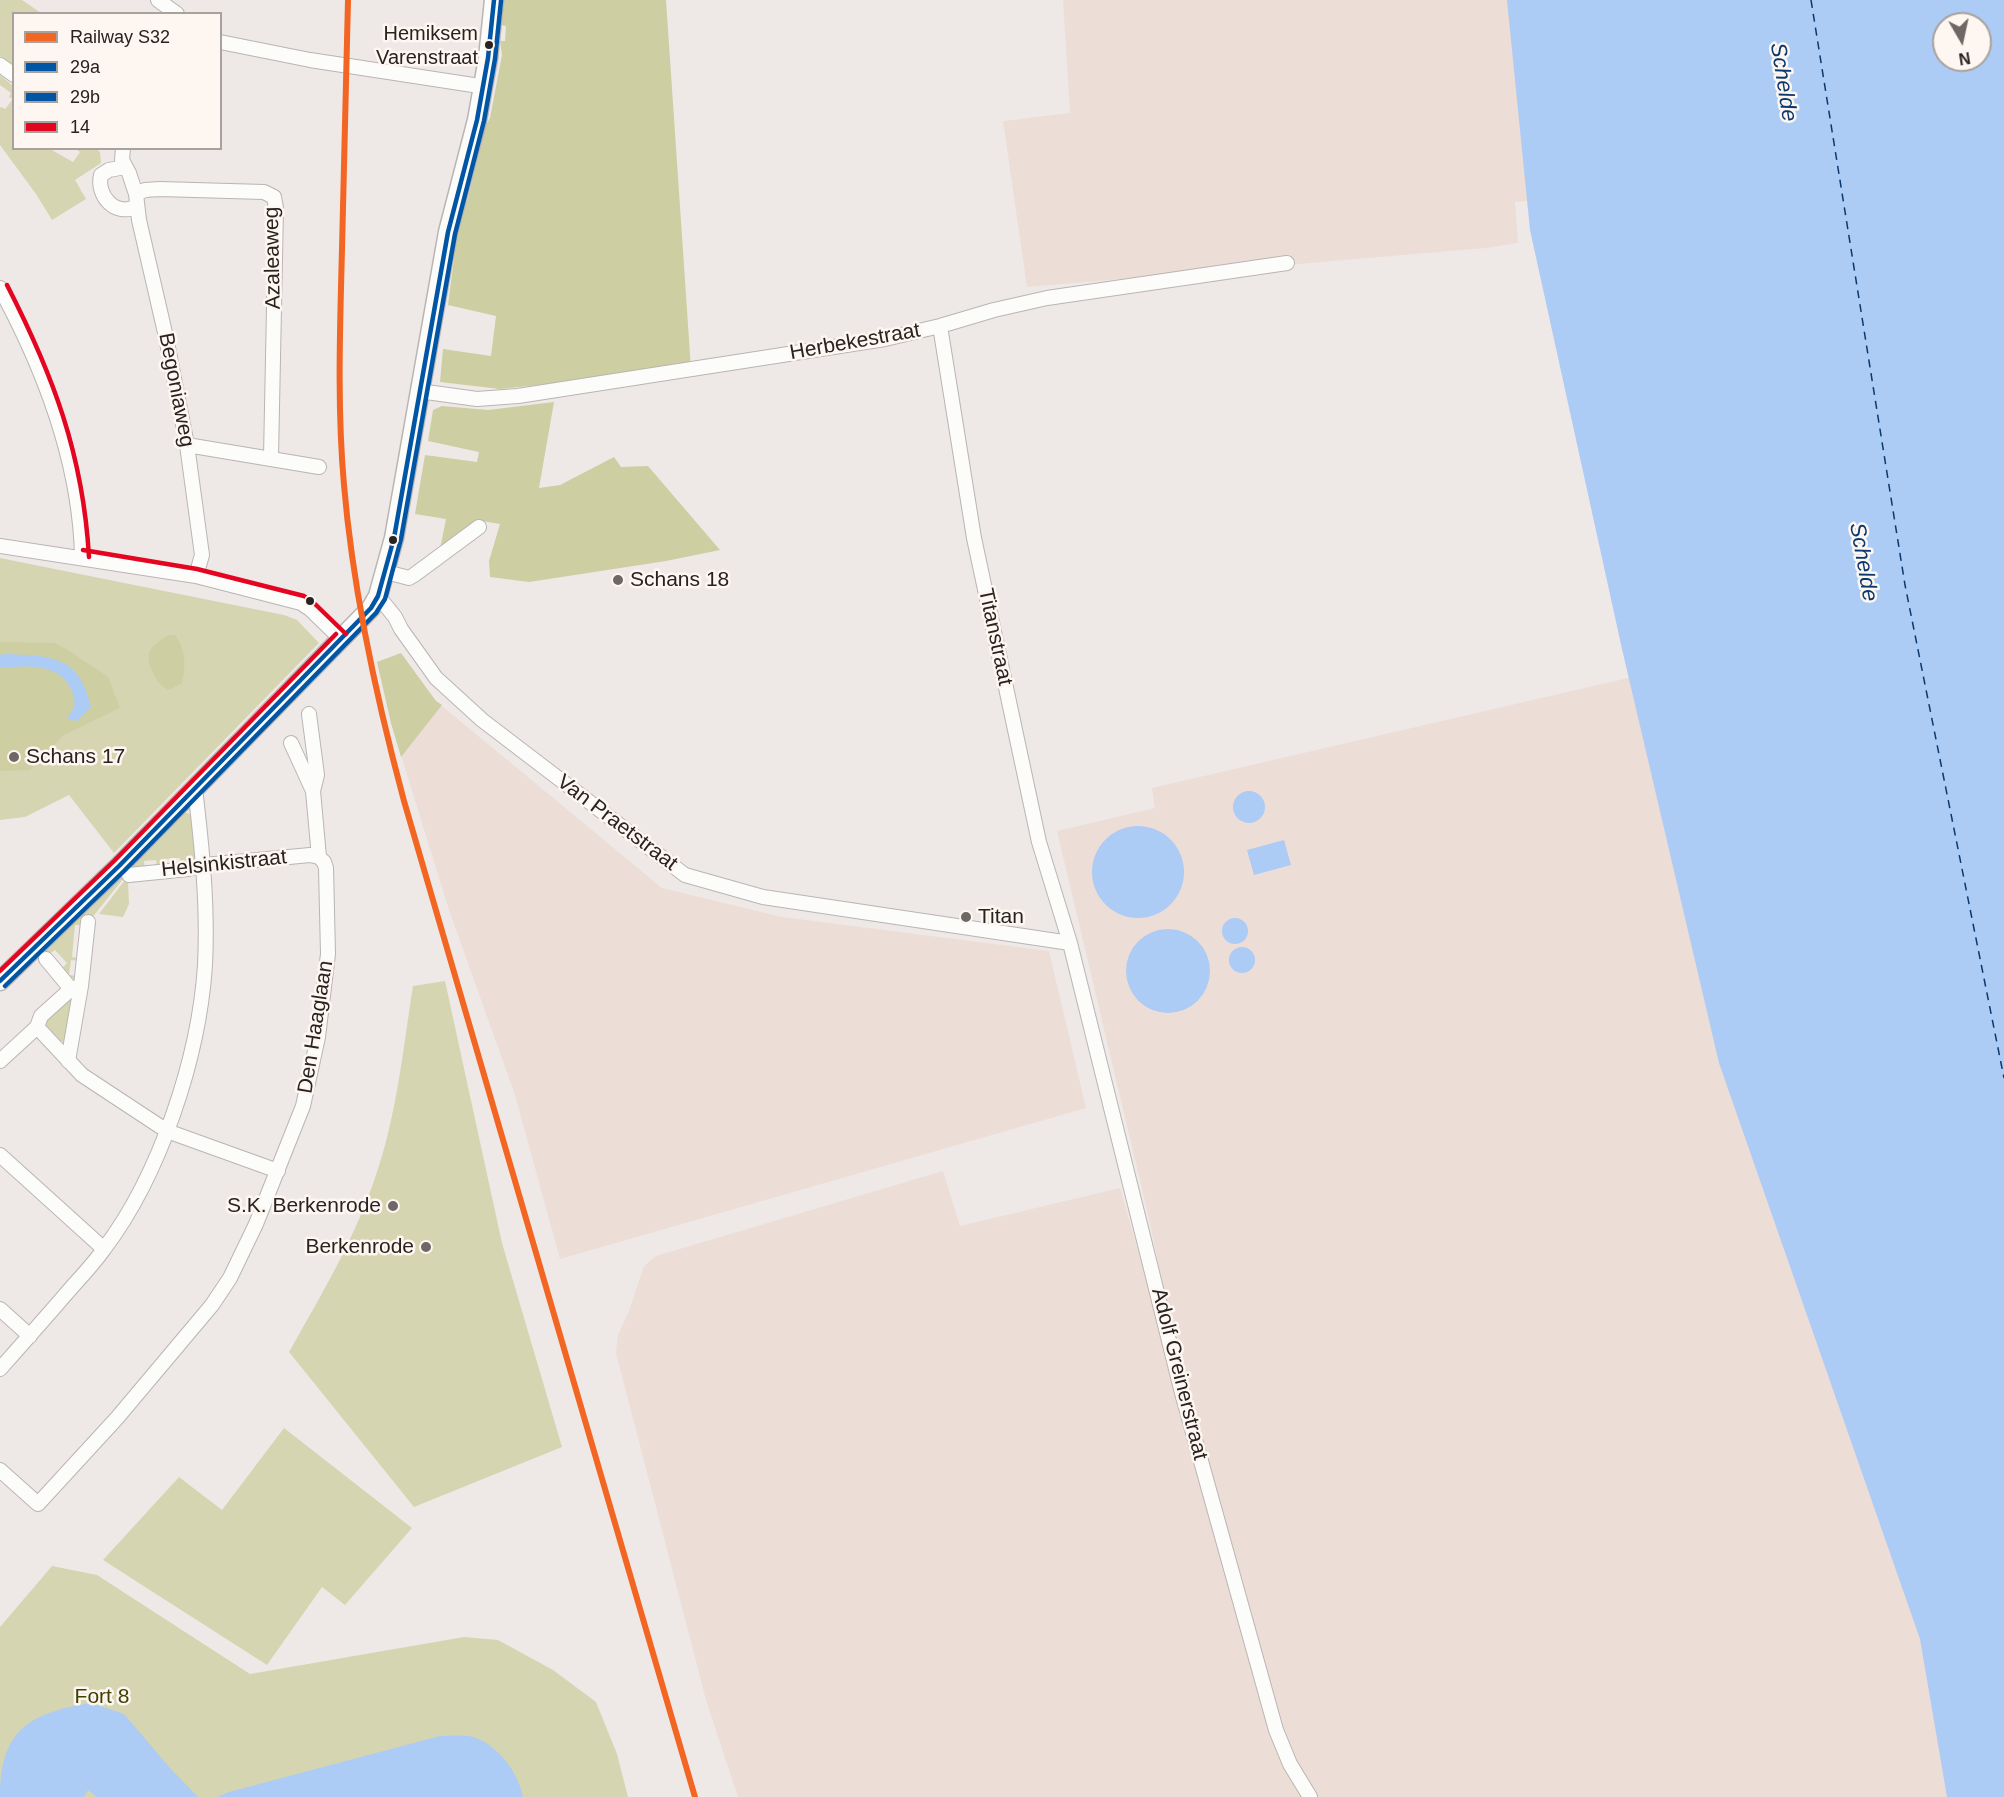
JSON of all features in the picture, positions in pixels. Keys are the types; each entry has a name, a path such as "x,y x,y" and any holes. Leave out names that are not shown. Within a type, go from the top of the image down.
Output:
{"main road":[{"path":"448,232 488,0"},
{"path":"0,981 195,788 371,608 378,596 394,538 448,232 477,120 490,43 494,0"}],"street":[{"path":"159,0 174,12"},
{"path":"222,42 473,85"},
{"path":"123,158 101,175 99,182 101,189 111,205 117,209 131,209 136,200"},
{"name":"Begoniaweg","path":"123,158 132,179 166,337 186,445 202,555 196,576"},
{"name":"Azaleaweg","path":"136,200 145,190 160,189 264,192 274,197 276,208 271,457"},
{"name":"Herbekestraat","path":"419,391 477,399 518,396 885,339 940,326 994,309 1047,298 1287,262"},
{"path":"0,288 39,365 57,418 74,484 82,532 82,557"},
{"name":"Titanstraat","path":"940,326 974,537 1005,685 1039,842 1070,943"},
{"path":"186,445 271,457 319,467"},
{"path":"386,572 409,578 479,527"},
{"path":"0,546 196,576 301,603 341,639"},
{"name":"Van Praetstraat","path":"378,596 436,678 482,720 685,875 763,897 1070,943"},
{"name":"Den Haaglaan","path":"0,1470 38,1504 117,1418 212,1305 230,1278 246,1246 278,1171 303,1106 318,1037 328,947 326,868 319,857 314,791 317,775 309,714"},
{"name":"Den Haaglaan","path":"291,743 314,791"},
{"path":"0,1370 104,1249 132,1207 167,1131 186,1070 201,999 205,963 204,864 195,788"},
{"name":"Helsinkistraat","path":"129,874 188,869 204,864 310,855 319,857"},
{"path":"68,1061 76,988 88,922"},
{"name":"Adolf Greinerstraat","path":"1070,943 1182,1393 1276,1730 1290,1764 1310,1797"},
{"path":"46,959 76,988"},
{"path":"0,1061 37,1028 41,1016 76,988"},
{"path":"37,1028 82,1076 167,1131 278,1171"},
{"path":"0,1155 104,1249"},
{"path":"0,1309 30,1336"}],"shaded area":[{"path":"1063,0 1515,0 1576,196 1515,202 1518,243 1486,248 1027,287 1003,121 1070,113"},
{"path":"1641,675 1930,1625 1950,1797 738,1797 706,1700 616,1353 618,1335 629,1311 644,1266 656,1256 943,1171 960,1226 1120,1188 1205,1484 1147,1210 1057,831 1155,808 1152,788"},
{"path":"436,701 662,888 782,917 1049,951 1086,1108 560,1259 515,1095 449,910 391,723"}],"green space":[{"path":"0,0 22,0 40,12 12,12 12,66 0,56"},
{"path":"504,0 666,0 691,369 500,389 440,382 443,349 491,356 496,316 448,305 459,220 468,198 484,129 490,118 502,55 500,41 505,41 506,26 501,25"},
{"path":"0,75 12,85 12,98 9,97 11,93 0,85"},
{"path":"12,100 12,150 52,150 73,162 80,152 77,150 100,152 101,163 75,180 86,199 52,220 0,145 0,108 5,109"},
{"path":"554,402 539,488 560,485 614,457 621,467 648,466 720,550 666,561 529,582 490,577 489,561 500,524 482,521 440,549 446,519 415,514 425,455 477,462 479,452 428,441 433,410 442,406 488,410"},
{"path":"0,558 284,615 297,620 319,643 114,853 69,795 25,817 0,820"},
{"path":"169,635 175,635 179,640 183,652 184,671 182,683 169,690 157,680 149,664 149,654 154,646"},
{"path":"0,642 54,643 68,650 108,677 120,708 64,735 30,770 0,771"},
{"path":"401,653 436,701 442,705 401,757 377,662"},
{"path":"182,812 191,814 198,856 186,866 180,866 180,858 165,859 165,867 157,868 156,860 144,861 145,869 127,874 91,919 83,925 75,925 72,957 79,958 79,961 71,960 69,975 77,976 77,979 69,978 61,969 67,963 55,950 48,955 45,951 107,891"},
{"path":"125,880 128,880 129,904 123,917 99,914"},
{"name":"Berkenrode","path":"445,981 502,1243 562,1447 414,1507 289,1352 348,1243 376,1175 394,1105 413,986"},
{"path":"70,996 76,999 68,1043 61,1041 46,1025 47,1018"},
{"path":"284,1428 412,1528 345,1605 322,1587 267,1665 103,1560 179,1477 222,1510"},
{"name":"Fort 8","path":"52,1566 97,1575 250,1674 464,1637 498,1640 553,1670 596,1702 617,1754 628,1797 0,1797 0,1627"}],"water":[{"name":"Schelde","path":"1507,0 2004,0 2004,1797 1947,1797 1920,1639 1719,1063 1622,649 1530,230"},
{"path":"0,655 49,658 70,667 86,690 91,707 77,721 67,719 73,708 74,698 65,680 58,674 40,668 0,668"},
{"path":"1249,791 1261,795 1265,807 1261,819 1249,823 1237,819 1233,807 1237,795"},
{"path":"1138,826 1156,829 1171,839 1181,854 1184,872 1181,890 1171,905 1156,915 1138,918 1120,915 1105,905 1095,890 1092,872 1095,854 1105,839 1120,829"},
{"path":"1284,840 1291,865 1254,875 1247,850"},
{"path":"1235,918 1244,922 1248,931 1244,940 1235,944 1226,940 1222,931 1226,922"},
{"path":"1160,929 1176,929 1192,936 1203,947 1210,963 1207,987 1198,1001 1176,1013 1160,1013 1144,1006 1133,995 1126,979 1126,963 1133,947 1144,936"},
{"path":"1242,947 1251,951 1255,960 1251,969 1242,973 1233,969 1229,960 1233,951"},
{"path":"91,1703 124,1714 198,1797 97,1797 88,1790 84,1797 0,1797 1,1774 6,1755 12,1740 22,1729 35,1719 51,1712"},
{"path":"440,1736 469,1736 488,1744 511,1768 523,1797 217,1797 229,1792"}],"ferry route":[{"path":"1811,0 1905,585 2004,1078"}],"rail line":[{"name":"S32","path":"348,0 340,426 348,525 367,644 404,801 695,1797"}],"transit line":[{"name":"29a","path":"0,981 119,866 371,608 378,596 394,538 448,232 477,120 488,58 494,0"},
{"name":"29b","path":"5,986 124,871 376,613 385,599 401,539 455,234 484,121 495,59 501,1"},
{"name":"14","path":"7,285 52,383 73,449 86,519 89,557"},
{"name":"14","path":"83,550 197,569 304,596 346,634"},
{"name":"14","path":"0,971 114,861 336,634"}],"place":[{"name":"Hemiksem Varenstraat","path":"489,45"},
{"name":"Schans 18","path":"618,580"},
{"name":"Schans 17","path":"14,757"},
{"name":"Titan","path":"966,917"},
{"name":"S.K. Berkenrode","path":"393,1206"},
{"name":"Berkenrode","path":"426,1247"}]}
